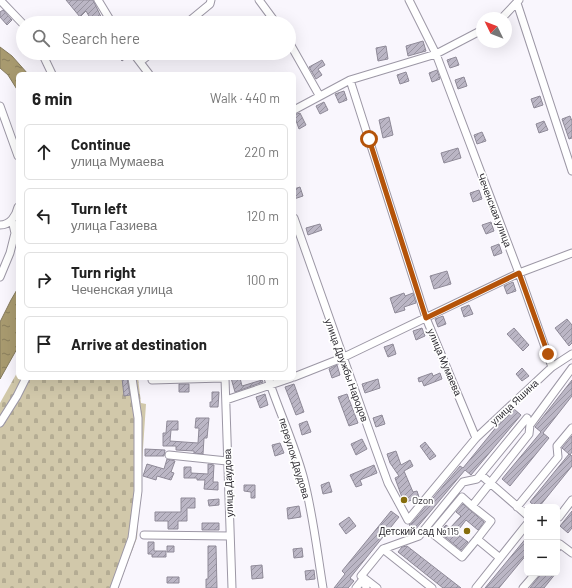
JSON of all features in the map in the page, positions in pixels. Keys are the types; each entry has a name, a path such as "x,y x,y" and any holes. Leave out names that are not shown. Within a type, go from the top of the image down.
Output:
{"street":[{"path":"0,0 16,17"},
{"path":"98,0 108,16"},
{"path":"259,0 271,16"},
{"name":"Чеченская улица","path":"409,0 436,54 519,273 552,367"},
{"path":"195,16 213,1"},
{"path":"508,12 518,1 572,171"},
{"path":"296,109 319,95 350,80 436,54 476,33"},
{"path":"296,54 319,95"},
{"path":"45,60 51,72"},
{"path":"142,60 140,62 148,72"},
{"name":"улица Мумаева","path":"350,80 426,318 476,438"},
{"path":"0,106 16,150"},
{"path":"0,225 12,220 16,211"},
{"path":"0,277 10,252 15,232 12,220"},
{"name":"улица Дружбы Народов","path":"296,224 342,358 388,482 408,520"},
{"path":"296,376 342,358 519,273 572,253"},
{"name":"улица Яшина","path":"408,520 476,438 552,367 572,354"},
{"path":"472,506 530,434 530,425 572,368"},
{"path":"0,423 25,380"},
{"path":"114,588 132,538 138,491 138,418 132,380"},
{"name":"улица Даудова","path":"224,380 232,588"},
{"name":"переулок Даудова","path":"268,380 293,445 303,477 310,507 323,588"},
{"path":"226,400 286,380"},
{"path":"366,588 364,578 361,576 383,549 419,536 463,482 477,479 481,475 527,418"},
{"path":"517,507 558,457 557,446 572,428"},
{"path":"169,455 227,461"},
{"path":"481,475 524,513"},
{"path":"462,497 491,522 477,539 462,557 432,533 462,497"},
{"path":"560,516 572,500"},
{"path":"476,588 524,528"},
{"path":"144,535 230,536"},
{"path":"477,539 500,558"},
{"path":"560,545 572,553"},
{"path":"383,549 432,588"},
{"path":"523,588 533,576"},
{"path":"356,588 364,578"},
{"path":"364,578 377,588"}],"green space":[{"path":"16,375 16,380 138,380 141,403 146,404 137,538 118,588 0,588 0,403"}],"water":[{"path":"0,47 12,56 26,72 16,72 16,88 8,75 0,68"},
{"path":"16,291 16,351 0,379 0,322"}],"building":[{"path":"66,0 93,0 101,16 89,16 86,11 79,16"},
{"path":"3,10 12,20 7,25 0,17 0,12"},
{"path":"423,41 426,51 408,56 406,46"},
{"path":"386,46 388,59 378,61 376,48"},
{"path":"456,57 459,65 450,68 447,60"},
{"path":"322,60 325,65 318,69 322,75 316,79 309,67"},
{"path":"437,70 440,79 432,82 429,73"},
{"path":"406,72 409,81 400,84 397,75"},
{"path":"464,77 467,86 458,89 455,80"},
{"path":"344,91 347,100 339,103 335,94"},
{"path":"540,96 543,105 534,108 531,99"},
{"path":"324,102 328,110 320,114 316,106"},
{"path":"300,113 306,125 299,129 296,121 296,114"},
{"path":"570,116 572,121 572,138 569,139 562,119"},
{"path":"389,117 393,135 383,138 379,120"},
{"path":"544,121 548,130 539,133 536,124"},
{"path":"482,132 486,141 477,144 474,135"},
{"path":"458,148 461,158 444,163 441,153"},
{"path":"300,187 303,196 296,198 296,188"},
{"path":"479,190 482,199 473,202 470,193"},
{"path":"491,222 494,231 486,234 482,225"},
{"path":"320,224 322,230 308,235 306,228"},
{"path":"499,244 502,253 494,256 491,247"},
{"path":"447,271 451,284 434,289 430,276"},
{"path":"513,282 516,291 507,294 504,286"},
{"path":"404,293 405,296 413,293 416,303 404,307 405,310 395,313 390,298"},
{"path":"469,305 473,314 464,317 461,308"},
{"path":"443,316 446,324 438,327 435,319"},
{"path":"567,319 572,325 572,343 569,346 555,328"},
{"path":"422,328 425,336 416,340 413,331"},
{"path":"514,328 529,345 523,351 507,334"},
{"path":"393,344 396,354 388,357 384,347"},
{"path":"337,365 340,375 332,378 329,369"},
{"path":"522,368 529,376 522,381 516,374"},
{"path":"432,373 433,376 440,373 442,379 424,386 422,381 419,382 418,378"},
{"path":"378,379 380,388 365,393 362,384"},
{"path":"122,380 127,380 130,395 124,396"},
{"path":"232,380 240,380 242,386 262,380 263,382 235,392"},
{"path":"572,380 572,396 543,433 549,438 510,486 502,479 541,432 535,427"},
{"path":"179,384 189,384 189,392 179,392"},
{"path":"294,384 304,412 296,415 285,387"},
{"path":"212,392 219,392 218,407 210,407 210,402 212,402"},
{"path":"265,394 268,405 260,408 256,397"},
{"path":"347,394 358,423 349,426 338,397"},
{"path":"514,409 521,415 471,475 465,470 415,530 409,525 460,466 463,468 502,420"},
{"path":"382,415 385,424 376,427 373,418"},
{"path":"196,418 209,418 207,438 204,438 203,454 194,453 194,451 176,450 176,446 163,446 163,433 166,433 167,421 178,421 178,430 171,430 170,441 198,443 199,428 195,428"},
{"path":"307,421 311,432 302,435 299,424"},
{"path":"572,436 572,452 570,455 562,448"},
{"path":"362,439 367,449 356,455 351,444"},
{"path":"425,442 436,456 430,460 420,446"},
{"path":"280,443 284,453 275,456 272,445"},
{"path":"145,449 165,450 164,456 145,456"},
{"path":"396,451 401,465 410,460 413,466 404,471 413,492 417,491 419,497 404,503 395,478 399,476 390,463 387,454"},
{"path":"569,454 572,456 572,466 541,504 532,504 530,502"},
{"path":"167,459 175,461 171,472 174,473 171,480 157,476 156,480 143,476 147,464 164,469"},
{"path":"208,464 214,465 213,482 218,482 218,490 204,489 205,480 197,480 197,478 184,478 184,467 191,467 191,473 208,474"},
{"path":"374,465 377,473 360,480 362,485 356,487 350,475"},
{"path":"329,482 332,492 323,494 321,485"},
{"path":"244,485 255,485 255,498 251,498 251,492 244,491"},
{"path":"181,498 195,498 195,508 187,508 187,521 178,521 178,529 168,529 168,521 155,521 155,512 181,512"},
{"path":"219,499 219,505 209,506 208,500"},
{"path":"463,504 484,522 478,530 466,520 456,533 468,542 461,550 439,532 446,525 450,528 461,516 456,512"},
{"path":"299,506 301,517 288,519 287,508"},
{"path":"391,511 399,517 350,578 354,581 348,588 334,588 345,574 342,571"},
{"path":"572,511 572,528 568,533 560,526"},
{"path":"349,517 356,526 346,534 339,524"},
{"path":"202,523 219,523 219,530 202,530"},
{"path":"524,541 524,558 499,588 485,588"},
{"path":"148,542 154,542 154,551 166,551 166,557 152,557 152,554 148,554"},
{"path":"167,546 174,546 174,552 167,552"},
{"path":"208,546 216,546 217,588 206,588 206,579 208,579"},
{"path":"407,546 461,588 443,588 398,552 402,547"},
{"path":"302,548 303,557 294,558 293,549"},
{"path":"262,565 263,578 252,579 251,566"},
{"path":"314,570 315,579 306,580 305,571"},
{"path":"540,576 554,576 544,588 530,588"},
{"path":"167,577 179,577 179,583 167,583"}],"place":[{"name":"Ozon","path":"404,500"},
{"name":"Детский сад №115","path":"467,531"}],"route":[{"path":"369,139 426,318 519,273 548,354"}]}
